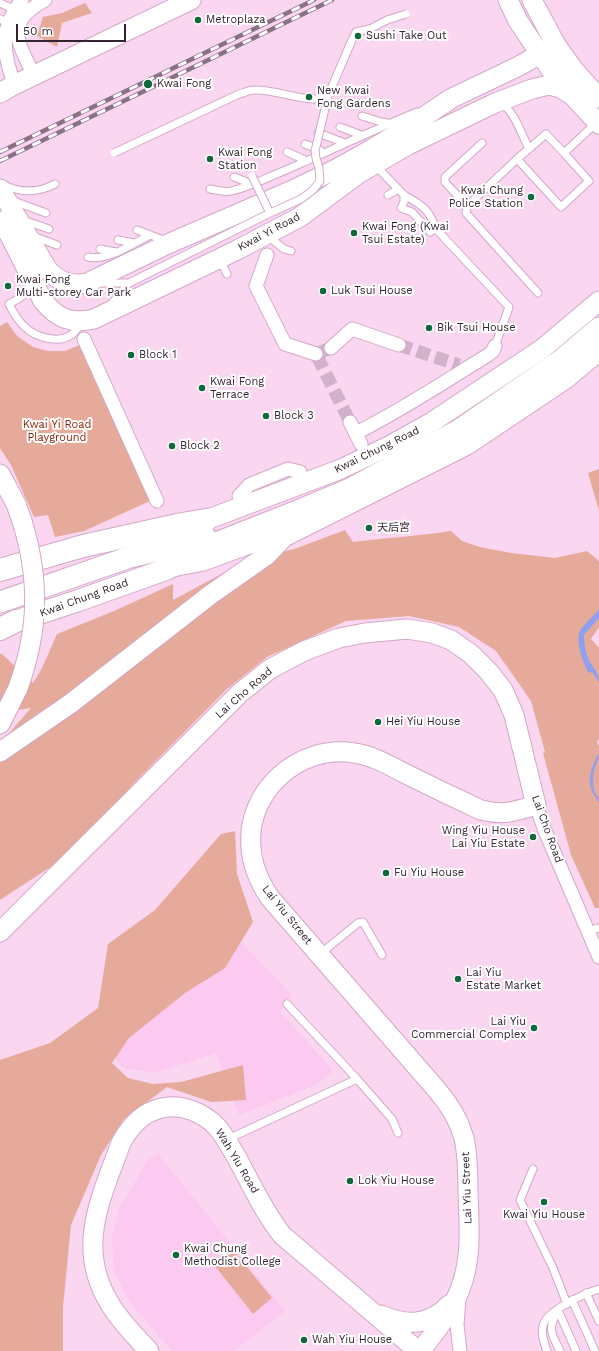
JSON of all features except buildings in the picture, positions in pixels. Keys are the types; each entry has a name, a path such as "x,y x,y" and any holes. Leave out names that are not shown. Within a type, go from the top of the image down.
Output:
{"highway":[{"path":"0,570 83,546 215,516"}],"main road":[{"name":"Kwai Chung Road","path":"0,602 130,557 192,541 344,482 368,447 454,421 500,393 554,353 599,316"},
{"name":"Kwai Chung Road","path":"368,447 424,450 506,400 560,361 599,328"},
{"name":"Kwai Chung Road","path":"5,625 77,602 167,569 196,551 350,489 368,447"}],"street":[{"path":"34,76 20,43 18,26 26,13 32,7 46,0"},
{"path":"17,5 2,30 8,89 191,0"},
{"path":"508,0 518,21 557,79 598,123"},
{"path":"532,0 556,45 574,70 599,98"},
{"name":"Kwai Yi Road","path":"9,219 27,234 48,270 54,276 70,284 79,285 87,283 170,243 295,189 372,149 452,98 518,66 556,45"},
{"name":"Kwai Yi Road","path":"2,190 9,219 9,234 42,302 50,310 65,319 71,320 83,330 94,319 223,266 271,239 358,174 408,145 494,104 532,88 549,85 561,88 573,96"},
{"path":"252,207 261,206 270,210 274,218 271,239"},
{"path":"267,254 256,286 285,344 316,354"},
{"name":"Kwai Chung Road","path":"130,557 215,516 321,477 368,447 432,422 536,354 599,301"},
{"path":"331,348 352,329 400,345"},
{"path":"83,330 157,501"},
{"path":"368,447 404,408 463,367 493,351 494,346"},
{"name":"Kwai Chung Road","path":"167,569 203,561 255,542 284,537 467,445 567,378 599,351"},
{"path":"239,496 249,485 288,469 300,472"},
{"path":"0,474 13,499 28,540 32,562 35,605 31,648 18,688 0,724"},
{"path":"0,752 70,704 210,595 267,555 284,537"},
{"name":"Lai Cho Road","path":"0,932 240,694 270,669 304,651 338,638 376,631 407,630 432,633 452,640 471,654 488,671 503,690 514,715 542,824 593,930 599,957"},
{"name":"Lai Yiu Street","path":"460,1351 457,1325 461,1287 467,1263 469,1238 467,1161 465,1143 460,1127 451,1109 437,1090 270,898 259,878 252,857 252,827 258,805 270,786 286,771 306,759 317,755 337,752 356,753 376,759 481,810 494,813 511,812 536,805"},
{"name":"Wah Yiu Road","path":"149,1351 115,1312 96,1274 92,1253 93,1230 119,1148 126,1135 144,1115 157,1109 171,1106 186,1108 202,1116 217,1127 282,1235 419,1351"},
{"path":"368,1309 395,1321 404,1323 420,1321 437,1315 444,1310 451,1303 461,1287"},
{"name":"Lai Yiu Street","path":"419,1351 439,1327 461,1287"}],"lane":[{"path":"0,3 17,5"},
{"path":"103,315 129,283 301,199 313,190 320,181 320,168 315,151 328,96 356,32 370,29 387,20 406,14"},
{"path":"114,153 239,94 253,90 271,91 312,100 323,100 328,96"},
{"path":"210,188 222,192 231,191 252,184 307,161 361,135 452,98"},
{"path":"494,104 508,108 529,149"},
{"path":"362,116 381,122 390,123"},
{"path":"564,154 598,123"},
{"path":"340,127 361,135"},
{"path":"318,133 345,143"},
{"path":"517,159 561,207 589,181 546,134 517,159 467,206 466,213 538,292"},
{"path":"467,206 445,182 445,177 482,143"},
{"path":"305,144 326,152"},
{"path":"287,152 307,161"},
{"path":"375,164 404,195 420,204 432,218 435,228 509,307 494,346"},
{"path":"252,176 270,213"},
{"path":"234,177 252,184"},
{"path":"2,190 9,188 24,191 37,191 55,184"},
{"path":"388,195 398,189"},
{"path":"2,190 35,208 46,210"},
{"path":"404,195 404,202 401,208 412,212 430,232 435,228"},
{"path":"9,219 49,229"},
{"path":"137,230 170,243"},
{"path":"27,234 57,245"},
{"path":"88,257 94,258 105,256 150,235"},
{"path":"267,254 271,239 284,249 291,251"},
{"path":"118,240 134,243"},
{"path":"100,248 116,252"},
{"path":"30,277 29,289 24,295 9,304 18,320 25,328 43,337 62,338 83,330"},
{"path":"87,283 129,283"},
{"path":"300,472 321,477"},
{"path":"215,516 239,496"},
{"path":"319,955 358,923 363,922 382,954"},
{"path":"287,1004 392,1119 398,1133"},
{"path":"226,1140 357,1079"},
{"path":"533,1169 520,1200 595,1351"},
{"path":"547,1351 543,1342 542,1334 543,1324 549,1316 586,1293 599,1289"},
{"path":"586,1293 599,1322"},
{"path":"558,1310 552,1320 551,1332 560,1351"},
{"path":"558,1310 576,1351"}],"shaded area":[{"path":"234,935 292,995 280,1012 329,1066 332,1073 315,1085 239,1115 216,1053 154,1073 126,1069 118,1063 105,1044"},
{"name":"Kwai Chung Methodist College","path":"158,1154 285,1311 234,1351 172,1351 129,1301 114,1271 112,1238 119,1209 148,1160"}],"green space":[{"path":"85,3 92,13 62,23 57,47 37,36 43,17 62,13"},
{"name":"Kwai Yi Road Playground","path":"7,322 17,336 33,347 48,351 65,351 80,345 150,501 84,531 55,537 48,515 34,517 11,465 0,448 0,326"},
{"path":"599,469 599,511 588,473"},
{"path":"345,530 353,542 451,531 462,541 480,547 511,553 555,558 587,551 599,561 599,627 591,639 599,648 599,740 597,741 599,746 599,908 595,908 571,855 543,753 545,752 531,701 496,651 459,627 409,616 346,621 267,657 227,689 135,782 75,851 0,900 0,753 11,731 31,708 0,713 0,654 2,654 33,683 42,668 57,634 114,611 173,584 173,600 238,565 297,548"},
{"path":"235,831 237,874 253,922 225,968 185,993 129,1038 112,1063 128,1078 153,1084 181,1082 243,1065 246,1100 211,1102 167,1087 124,1119 101,1155 71,1225 63,1307 63,1351 0,1351 0,1060 50,1043 98,1008 108,944 155,910 221,834"},
{"path":"234,1251 272,1298 253,1314 215,1266"}],"water":[{"path":"599,610 599,618 584,635 587,655 597,672 599,682 593,673 588,672 582,657 578,639 581,629"},
{"path":"599,753 594,771 593,785 599,802 592,790 590,778 593,766"}],"tunnel":[{"path":"399,345 459,365"},
{"path":"331,348 316,354 350,422"}],"railway":[{"path":"0,152 314,0"},
{"path":"0,161 332,0"}],"place":[{"name":"Metroplaza","path":"198,20"},
{"name":"Sushi Take Out","path":"358,36"},
{"name":"Kwai Fong","path":"148,84"},
{"name":"New Kwai Fong Gardens","path":"309,97"},
{"name":"Kwai Fong Station","path":"210,159"},
{"name":"Kwai Chung Police Station","path":"531,197"},
{"name":"Kwai Fong (Kwai Tsui Estate)","path":"354,233"},
{"name":"Kwai Fong Multi-storey Car Park","path":"8,286"},
{"name":"Luk Tsui House","path":"323,291"},
{"name":"Bik Tsui House","path":"429,328"},
{"name":"Block 1","path":"131,355"},
{"name":"Kwai Fong Terrace","path":"202,388"},
{"name":"Block 3","path":"266,416"},
{"name":"Block 2","path":"172,446"},
{"name":"天后宮","path":"369,528"},
{"name":"Hei Yiu House","path":"378,722"},
{"name":"Wing Yiu House Lai Yiu Estate","path":"533,837"},
{"name":"Fu Yiu House","path":"386,873"},
{"name":"Lai Yiu Estate Market","path":"458,979"},
{"name":"Lai Yiu Commercial Complex","path":"534,1028"},
{"name":"Lok Yiu House","path":"350,1181"},
{"name":"Kwai Yiu House","path":"544,1202"},
{"name":"Kwai Chung Methodist College","path":"176,1255"},
{"name":"Wah Yiu House","path":"304,1340"}]}
